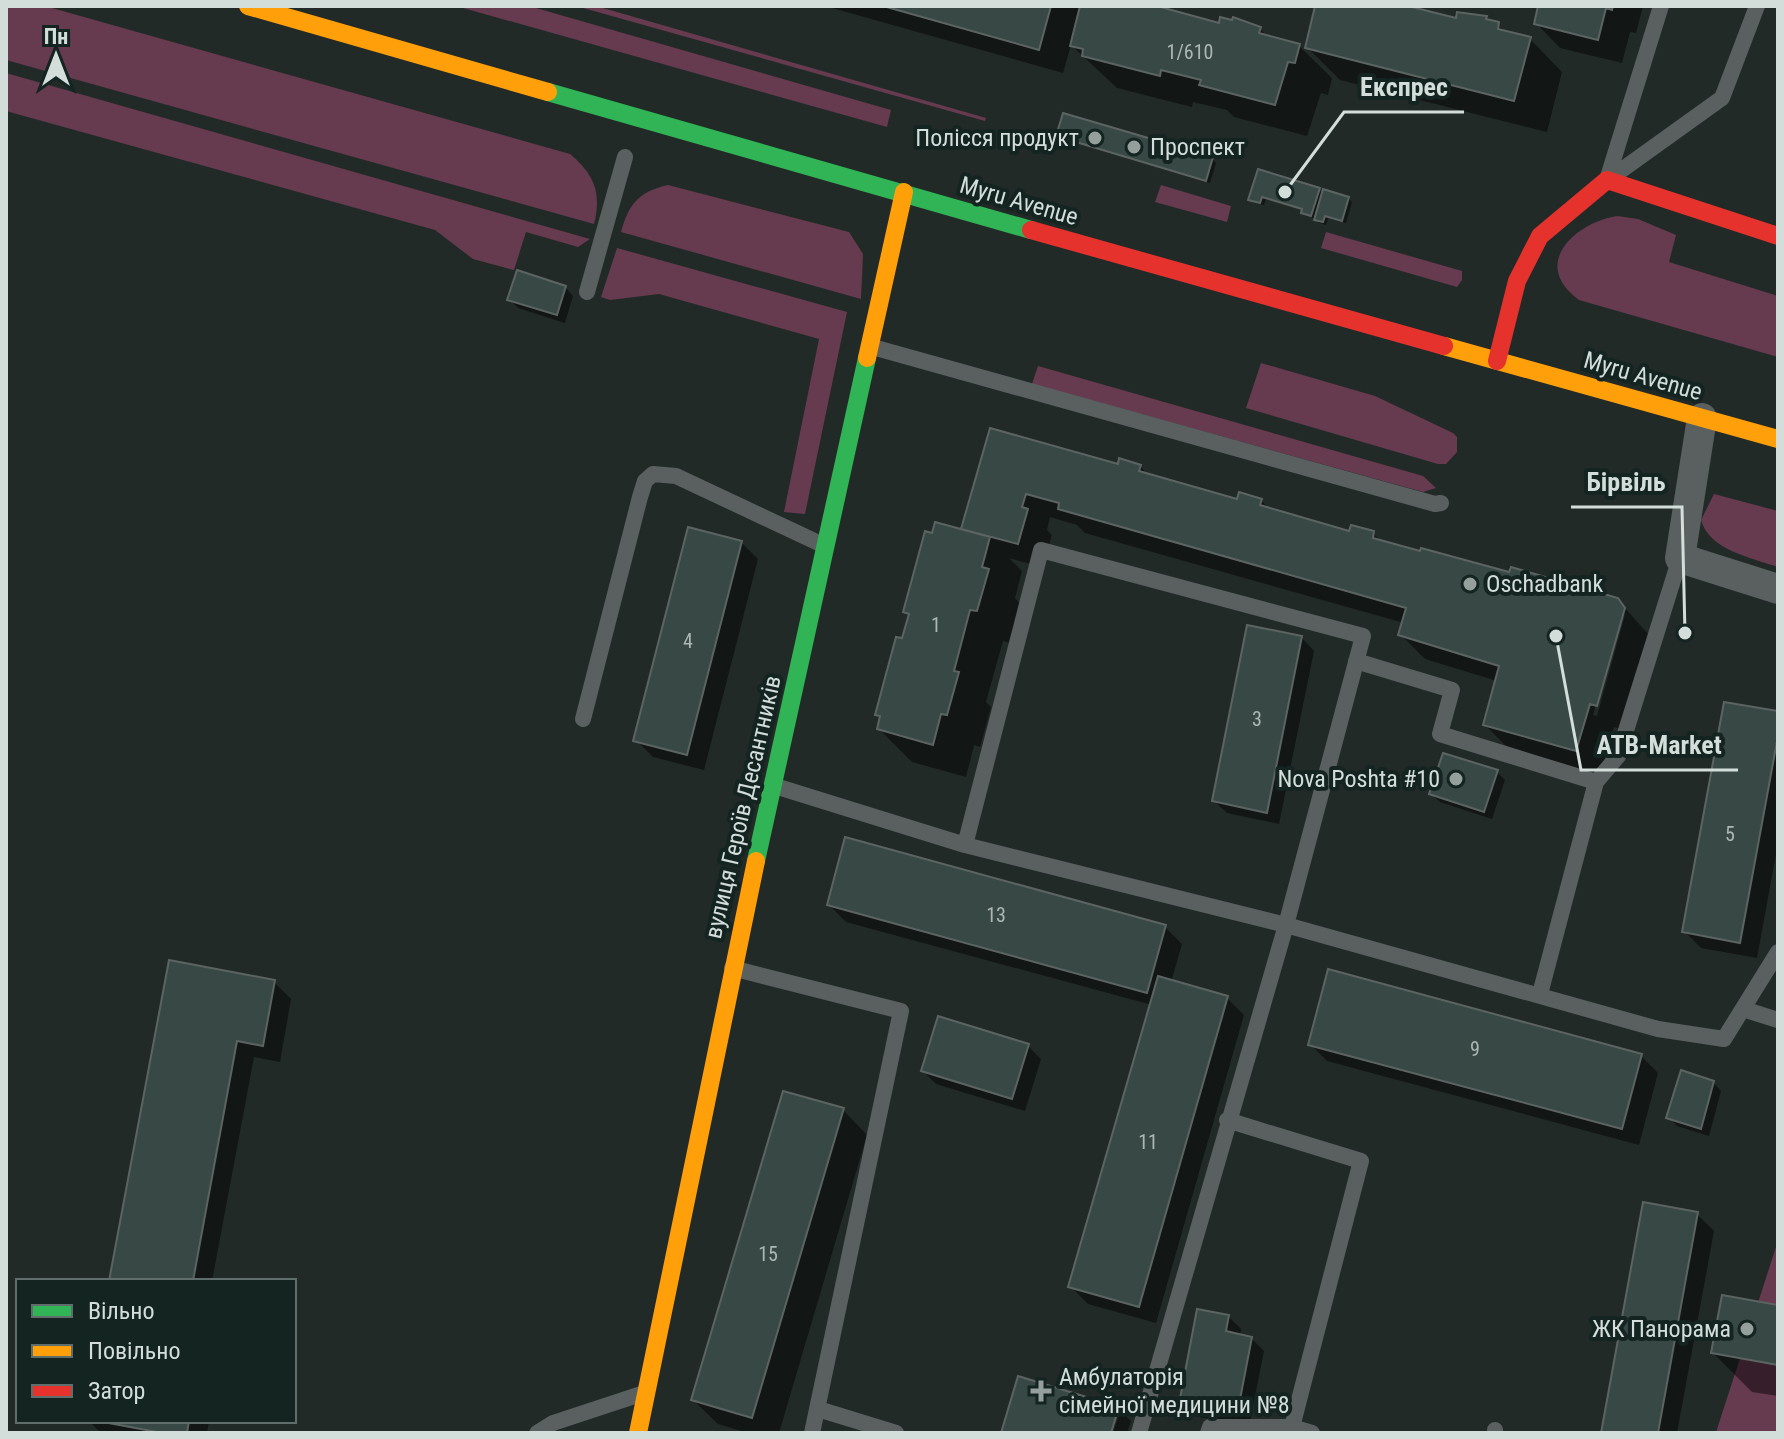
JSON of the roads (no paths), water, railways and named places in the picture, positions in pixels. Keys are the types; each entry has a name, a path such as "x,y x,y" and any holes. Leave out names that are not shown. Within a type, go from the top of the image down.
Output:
{"street":[{"name":"Myru Avenue","path":"248,6 1778,439"},
{"path":"1497,361 1517,281 1540,236 1607,180 1778,236"},
{"name":"вулиця Героїв Десантників","path":"638,1433 732,968 775,786 867,346 904,192"},
{"path":"1702,418 1679,542 1778,589"}],"lane":[{"path":"1607,180 1661,6"},
{"path":"1607,180 1722,98 1757,6"},
{"path":"587,292 625,157"},
{"path":"867,346 1420,500 1441,503"},
{"path":"583,719 640,497 645,481 653,474 676,476 825,546"},
{"path":"1540,994 1596,782 1618,756 1679,542"},
{"path":"965,845 1041,550 1363,636 1286,925 1227,1120 1139,1433"},
{"path":"1356,661 1452,690 1440,734 1596,782"},
{"path":"775,786 965,845 1286,925 1658,1029 1724,1039 1778,952"},
{"path":"732,968 901,1011 812,1433"},
{"path":"1743,1009 1778,1020"},
{"path":"1227,1120 1361,1161 1292,1427"},
{"path":"537,1433 553,1423 646,1393"},
{"path":"818,1409 896,1433"},
{"path":"1208,1433 1210,1427 1292,1427 1312,1433"}],"place":[{"name":"Полісся продукт","path":"1095,138"},
{"name":"Проспект","path":"1134,147"},
{"name":"Експрес","path":"1285,192"},
{"name":"Oschadbank","path":"1470,584"},
{"name":"Бірвіль","path":"1685,633"},
{"name":"ATB-Market","path":"1556,636"},
{"name":"Nova Poshta #10","path":"1456,779"},
{"name":"ЖК Панорама","path":"1747,1329"},
{"name":"Амбулаторія сімейної медицини №8","path":"1041,1391"}]}
